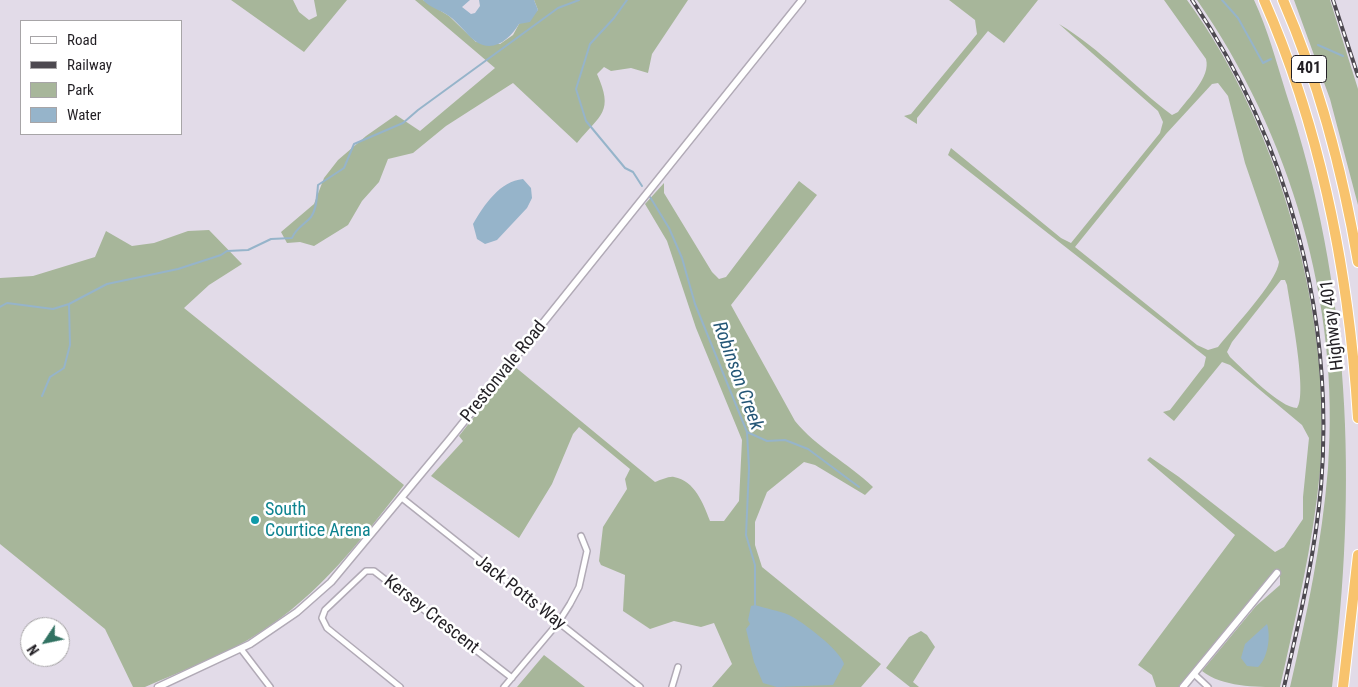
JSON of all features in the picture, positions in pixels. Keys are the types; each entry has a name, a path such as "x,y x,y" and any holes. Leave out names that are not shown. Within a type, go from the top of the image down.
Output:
{"highway":[{"name":"Highway 401","path":"1264,0 1294,77 1326,191 1349,307 1358,418"},
{"name":"Highway 401","path":"1283,0 1309,69 1331,138 1358,262"},
{"path":"1343,687 1358,555"}],"street":[{"name":"Prestonvale Road","path":"158,687 241,649 280,625 318,595 402,498 802,0"},
{"name":"Jack Potts Way","path":"402,498 640,687"},
{"path":"504,687 558,623 579,587 587,551 581,536"},
{"name":"Kersey Crescent","path":"400,687 326,628 322,618 325,610 366,570 374,571 512,678"},
{"path":"1183,687 1277,573"},
{"path":"241,649 270,687"},
{"path":"672,687 678,667"},
{"path":"1194,674 1208,687"}],"green space":[{"path":"231,0 293,0 299,12 309,20 317,16 314,0 347,0 304,52"},
{"path":"415,0 423,0 449,16 476,42 500,44 513,35 519,24 538,10 534,0 688,0 652,54 648,73 631,68 611,71 604,67 597,74 604,97 602,112 577,143 513,83 446,126 413,153 388,159 379,182 362,201 348,225 314,246 300,242 287,243 281,232 314,204 324,178 338,160 366,136 396,115 420,131 495,68"},
{"path":"949,0 1038,0 1004,43 988,31 917,118 917,124 904,116 911,114 977,34 975,20"},
{"path":"1164,0 1187,0 1220,50 1248,105 1273,164 1293,225 1308,287 1318,350 1322,411 1317,498 1298,607 1280,687 1229,683 1202,671 1256,606 1280,585 1280,576 1273,573 1179,687 1156,687 1152,675 1138,665 1235,535 1147,460 1150,457 1179,477 1275,552 1284,547 1303,519 1303,497 1309,438 1302,425 1230,365 1222,362 1174,421 1163,412 1170,410 1204,366 1206,357 948,155 951,148 1061,238 1071,243 1160,133 1163,122 1158,111 1059,24 1103,56 1172,115 1178,112 1202,80 1207,66 1206,59","holes":["1218,83 1228,96 1245,163 1279,262 1271,281 1263,293 1218,347 1208,350 1197,345 1075,247 1166,134 1212,84","1281,280 1285,280 1287,285 1297,350 1300,386 1300,400 1297,408 1281,402 1272,395 1230,357 1227,352 1232,342"]},
{"path":"1197,0 1254,0 1272,46 1308,166 1324,239 1336,313 1343,387 1346,462 1345,537 1332,687 1290,687 1313,578 1322,524 1328,468 1330,406 1326,345 1317,283 1302,223 1283,164 1259,107 1230,52"},
{"path":"1294,0 1330,0 1358,89 1358,205 1330,99"},
{"path":"799,181 817,195 731,305 795,421 822,447 873,487 865,495 815,465 804,462 767,492 755,522 755,545 762,567 881,664 861,687 712,687 732,664 714,623 701,627 674,621 650,629 623,611 625,575 601,565 599,561 603,527 627,489 625,479 630,469 579,427 573,434 552,484 519,538 431,476 463,441 459,436 514,366 655,482 672,477 681,479 693,488 710,521 724,521 739,501 742,440 696,328 667,241 645,204 664,183 664,193 712,272 719,279 726,277"},
{"path":"209,230 242,264 209,285 184,308 404,485 338,565 301,602 281,618 246,641 218,656 145,687 133,687 105,629 0,544 0,278 33,276 95,257 106,231 132,246 154,243 188,231"},
{"path":"921,631 927,635 935,647 913,682 919,687 910,687 886,668 909,637"},
{"path":"544,655 585,687 517,687"}],"water":[{"path":"423,0 470,0 462,7 471,14 475,13 480,6 479,0 534,0 538,10 530,22 519,24 506,39 500,43 488,46 475,41 453,19"},
{"path":"523,179 531,188 532,198 527,208 497,240 485,244 477,239 473,224 482,209 500,189 507,184"},
{"path":"755,605 785,613 795,618 836,652 844,664 833,685 777,687 763,683 754,662 746,629 750,624 748,620 751,606"},
{"path":"1267,624 1269,641 1264,658 1258,667 1247,666 1241,658 1245,644"}],"waterway":[{"path":"0,307 7,303 53,309 69,304 107,284 178,269 221,255 227,251 248,250 271,239 292,238 313,214 318,185 344,168 354,144 403,123 418,110 558,8 579,0"},
{"name":"Robinson Creek","path":"627,0 614,18 590,44 576,89 586,121 625,168 633,172 642,186"},
{"path":"1222,0 1238,18 1263,63 1271,59"},
{"path":"1318,45 1343,56"},
{"name":"Robinson Creek","path":"650,197 669,228 682,258 695,304 747,432 749,468 746,535 755,565 755,605"},
{"path":"42,396 50,377 64,368 70,345 69,304"},
{"path":"747,432 767,441 785,440 808,449 859,487"}],"railway":[{"path":"1192,0 1226,55 1255,112 1279,171 1298,232 1312,295 1320,358 1323,423 1321,487 1315,538 1306,588 1284,687"},
{"path":"1333,0 1358,76"}],"place":[{"name":"South Courtice Arena","path":"255,520"}]}
